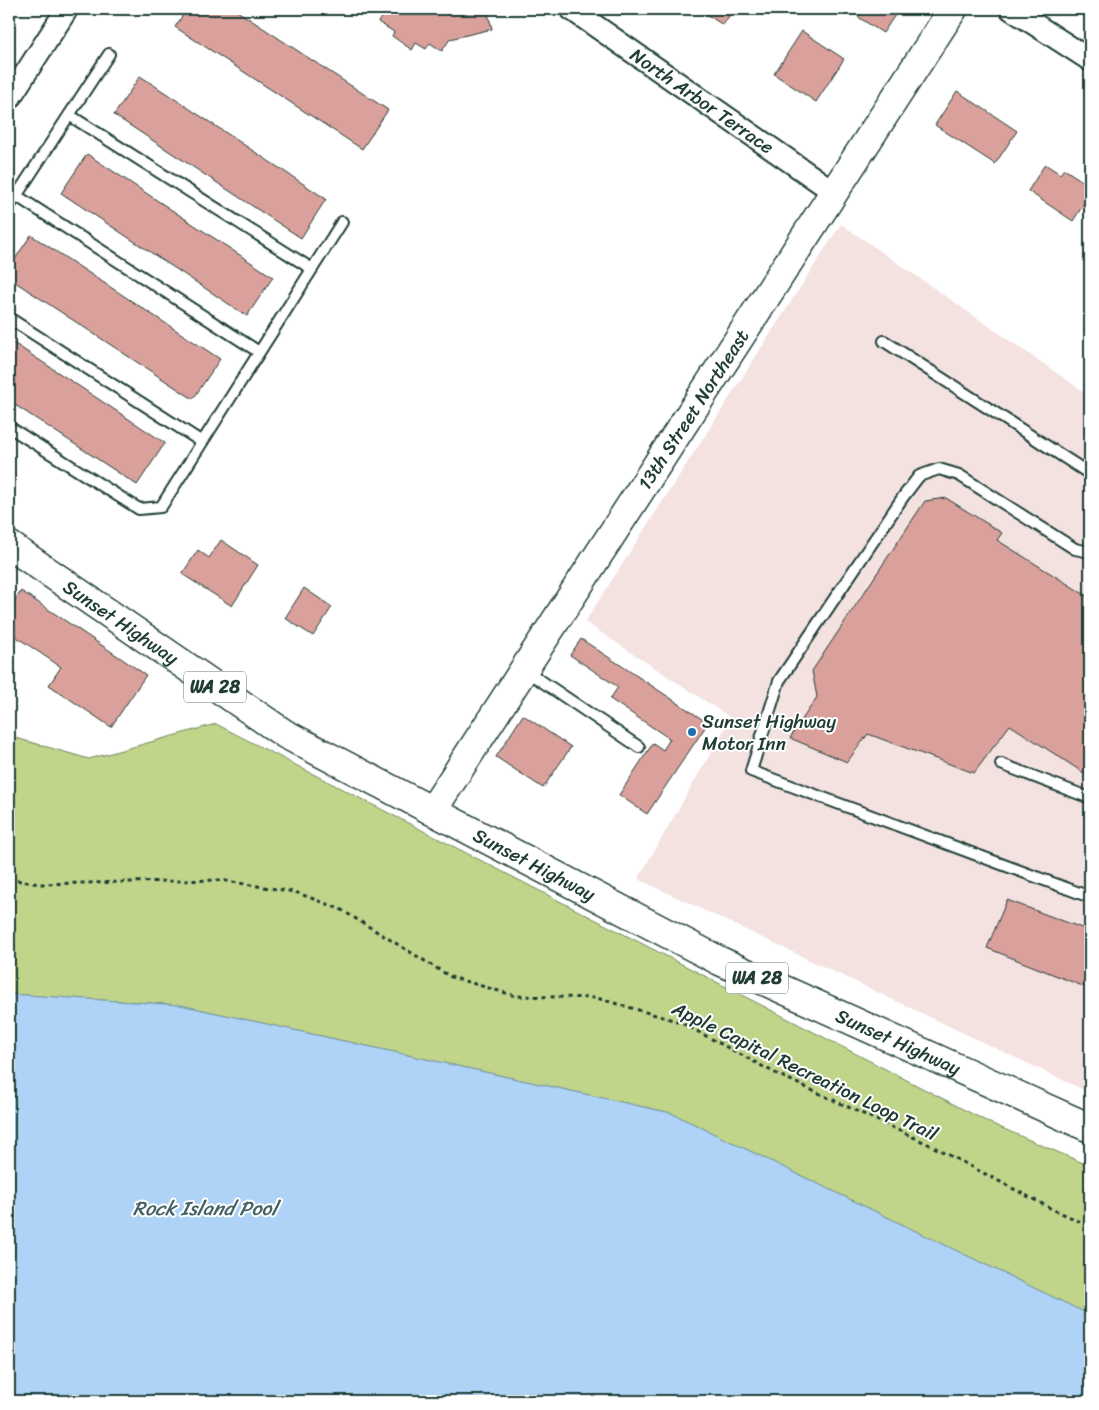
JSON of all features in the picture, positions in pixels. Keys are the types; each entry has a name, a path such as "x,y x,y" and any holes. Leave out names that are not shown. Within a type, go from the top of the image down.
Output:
{"main road":[{"name":"13th Street Northeast","path":"432,811 953,9"},
{"name":"Sunset Highway","path":"9,545 284,734 720,961 1090,1128"}],"street":[{"path":"9,99 68,9"},
{"name":"North Arbor Terrace","path":"571,9 834,192"},
{"path":"1011,9 1090,60"}],"lane":[{"path":"9,207 12,193 69,115 109,54"},
{"path":"69,115 312,269"},
{"path":"12,193 259,352"},
{"path":"9,426 139,509 161,507 342,222"},
{"path":"9,318 202,442"},
{"path":"884,341 1090,474"},
{"path":"1090,552 1075,549 959,475 940,469 919,476 780,681 751,772 1090,897"},
{"path":"524,670 639,747"},
{"path":"1001,764 1090,798"}],"path":[{"name":"Apple Capital Recreation Loop Trail","path":"9,879 39,884 220,880 296,892 340,909 451,977 516,996 597,998 680,1022 775,1073 930,1145 1050,1208 1090,1226"}],"shaded area":[{"path":"841,224 1090,396 1090,1093 638,879 731,718 585,622"}],"green space":[{"path":"216,724 990,1123 1090,1166 1090,1315 671,1113 180,1005 9,994 9,736 89,759"}],"water":[{"name":"Rock Island Pool","path":"9,994 180,1005 671,1113 1090,1315 1090,1401 9,1401"}],"building":[{"path":"187,9 234,9 388,110 362,149 175,27"},
{"path":"387,9 487,9 492,29 450,39 442,51 430,43 426,49 416,43 412,50 392,36 394,32 378,22"},
{"path":"698,9 732,9 733,10 723,25"},
{"path":"863,9 899,9 883,33 858,17"},
{"path":"802,31 844,59 816,102 774,74"},
{"path":"140,76 326,199 301,238 114,115"},
{"path":"957,91 1017,131 995,164 935,125"},
{"path":"87,154 273,277 247,316 61,193"},
{"path":"1045,164 1060,174 1064,169 1090,186 1090,194 1073,221 1028,191"},
{"path":"31,235 220,359 193,399 9,278 9,268"},
{"path":"9,340 165,443 137,485 9,401"},
{"path":"946,498 1002,533 997,540 1090,598 1090,777 1010,725 974,773 868,734 847,762 790,738 817,697 812,671 925,501"},
{"path":"221,540 258,565 232,606 182,574 198,550 209,558"},
{"path":"304,588 332,607 313,636 285,618"},
{"path":"21,591 146,675 111,727 49,685 61,667 9,632 9,610"},
{"path":"581,639 708,723 647,814 619,795 653,743 663,750 670,739 610,699 618,687 570,655"},
{"path":"523,715 571,747 543,788 496,757"},
{"path":"1090,848 1090,870 1083,867"},
{"path":"1007,900 1090,931 1090,989 987,948"}],"place":[{"name":"Sunset Highway Motor Inn","path":"692,732"}]}
